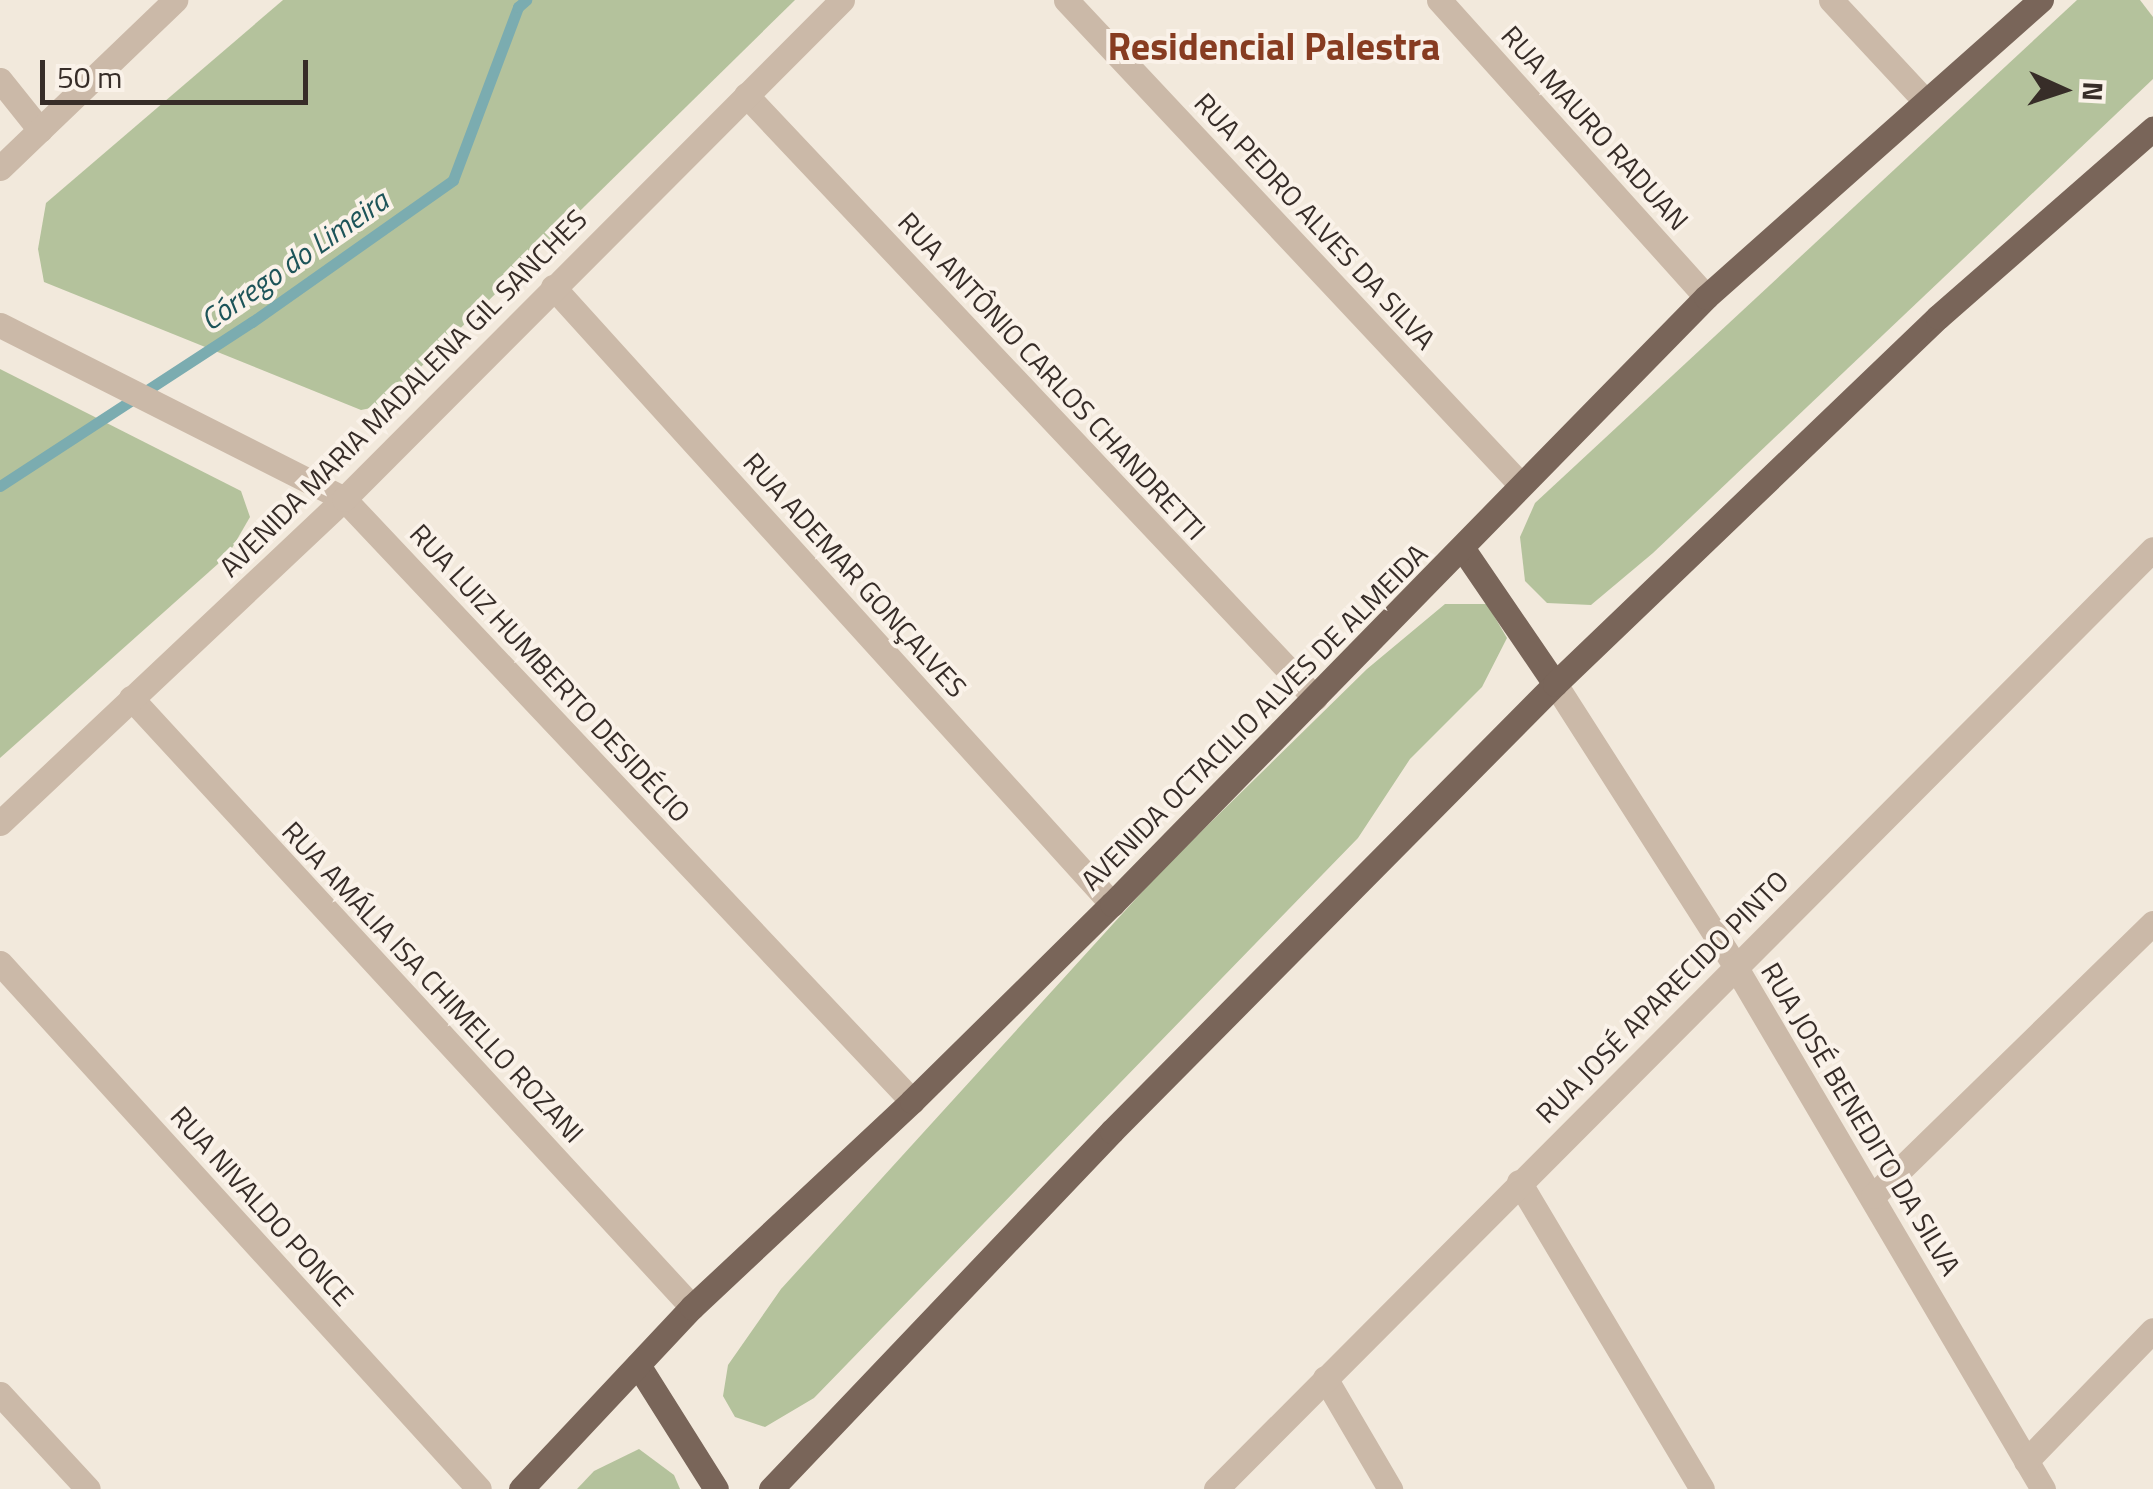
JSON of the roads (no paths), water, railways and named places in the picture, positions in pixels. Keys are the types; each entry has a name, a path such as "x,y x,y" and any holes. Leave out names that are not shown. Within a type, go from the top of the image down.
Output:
{"main road":[{"name":"AVENIDA OCTACILIO ALVES DE ALMEIDA","path":"521,1489 692,1307 912,1101 1112,904 1464,549 1520,484 1706,297 2041,0"},
{"path":"771,1489 1112,1131 1555,684 1938,317 2153,129"},
{"path":"1464,549 1555,684"},
{"path":"638,1365 716,1489"}],"street":[{"path":"0,168 175,0"},
{"name":"AVENIDA MARIA MADALENA GIL SANCHES","path":"0,823 344,499 842,0"},
{"name":"RUA PEDRO ALVES DA SILVA","path":"1066,0 1520,484"},
{"name":"RUA MAURO RADUAN","path":"1439,0 1706,297"},
{"path":"1831,0 1926,102"},
{"path":"0,80 40,130"},
{"name":"RUA ANTÔNIO CARLOS CHANDRETTI","path":"746,95 1315,698"},
{"name":"RUA ADEMAR GONÇALVES","path":"553,287 1112,904"},
{"name":"RUA LUIZ HUMBERTO DESIDÉCIO","path":"0,325 344,499 912,1101"},
{"name":"RUA JOSÉ APARECIDO PINTO","path":"1216,1489 2153,549"},
{"name":"RUA JOSÉ BENEDITO DA SILVA","path":"1555,684 1735,966 2043,1489"},
{"name":"RUA AMÁLIA ISA CHIMELLO ROZANI","path":"131,698 692,1307"},
{"path":"1873,1196 2153,923"},
{"name":"RUA NIVALDO PONCE","path":"0,963 479,1489"},
{"path":"1519,1182 1702,1489"},
{"path":"2026,1460 2153,1330"},
{"path":"1325,1378 1390,1489"},
{"path":"0,1394 88,1489"}],"waterway":[{"name":"Córrego do Limeira","path":"0,486 252,322 453,180 518,7 526,0"}],"district":[{"name":"Residencial Palestra","path":"1274,47"}]}
